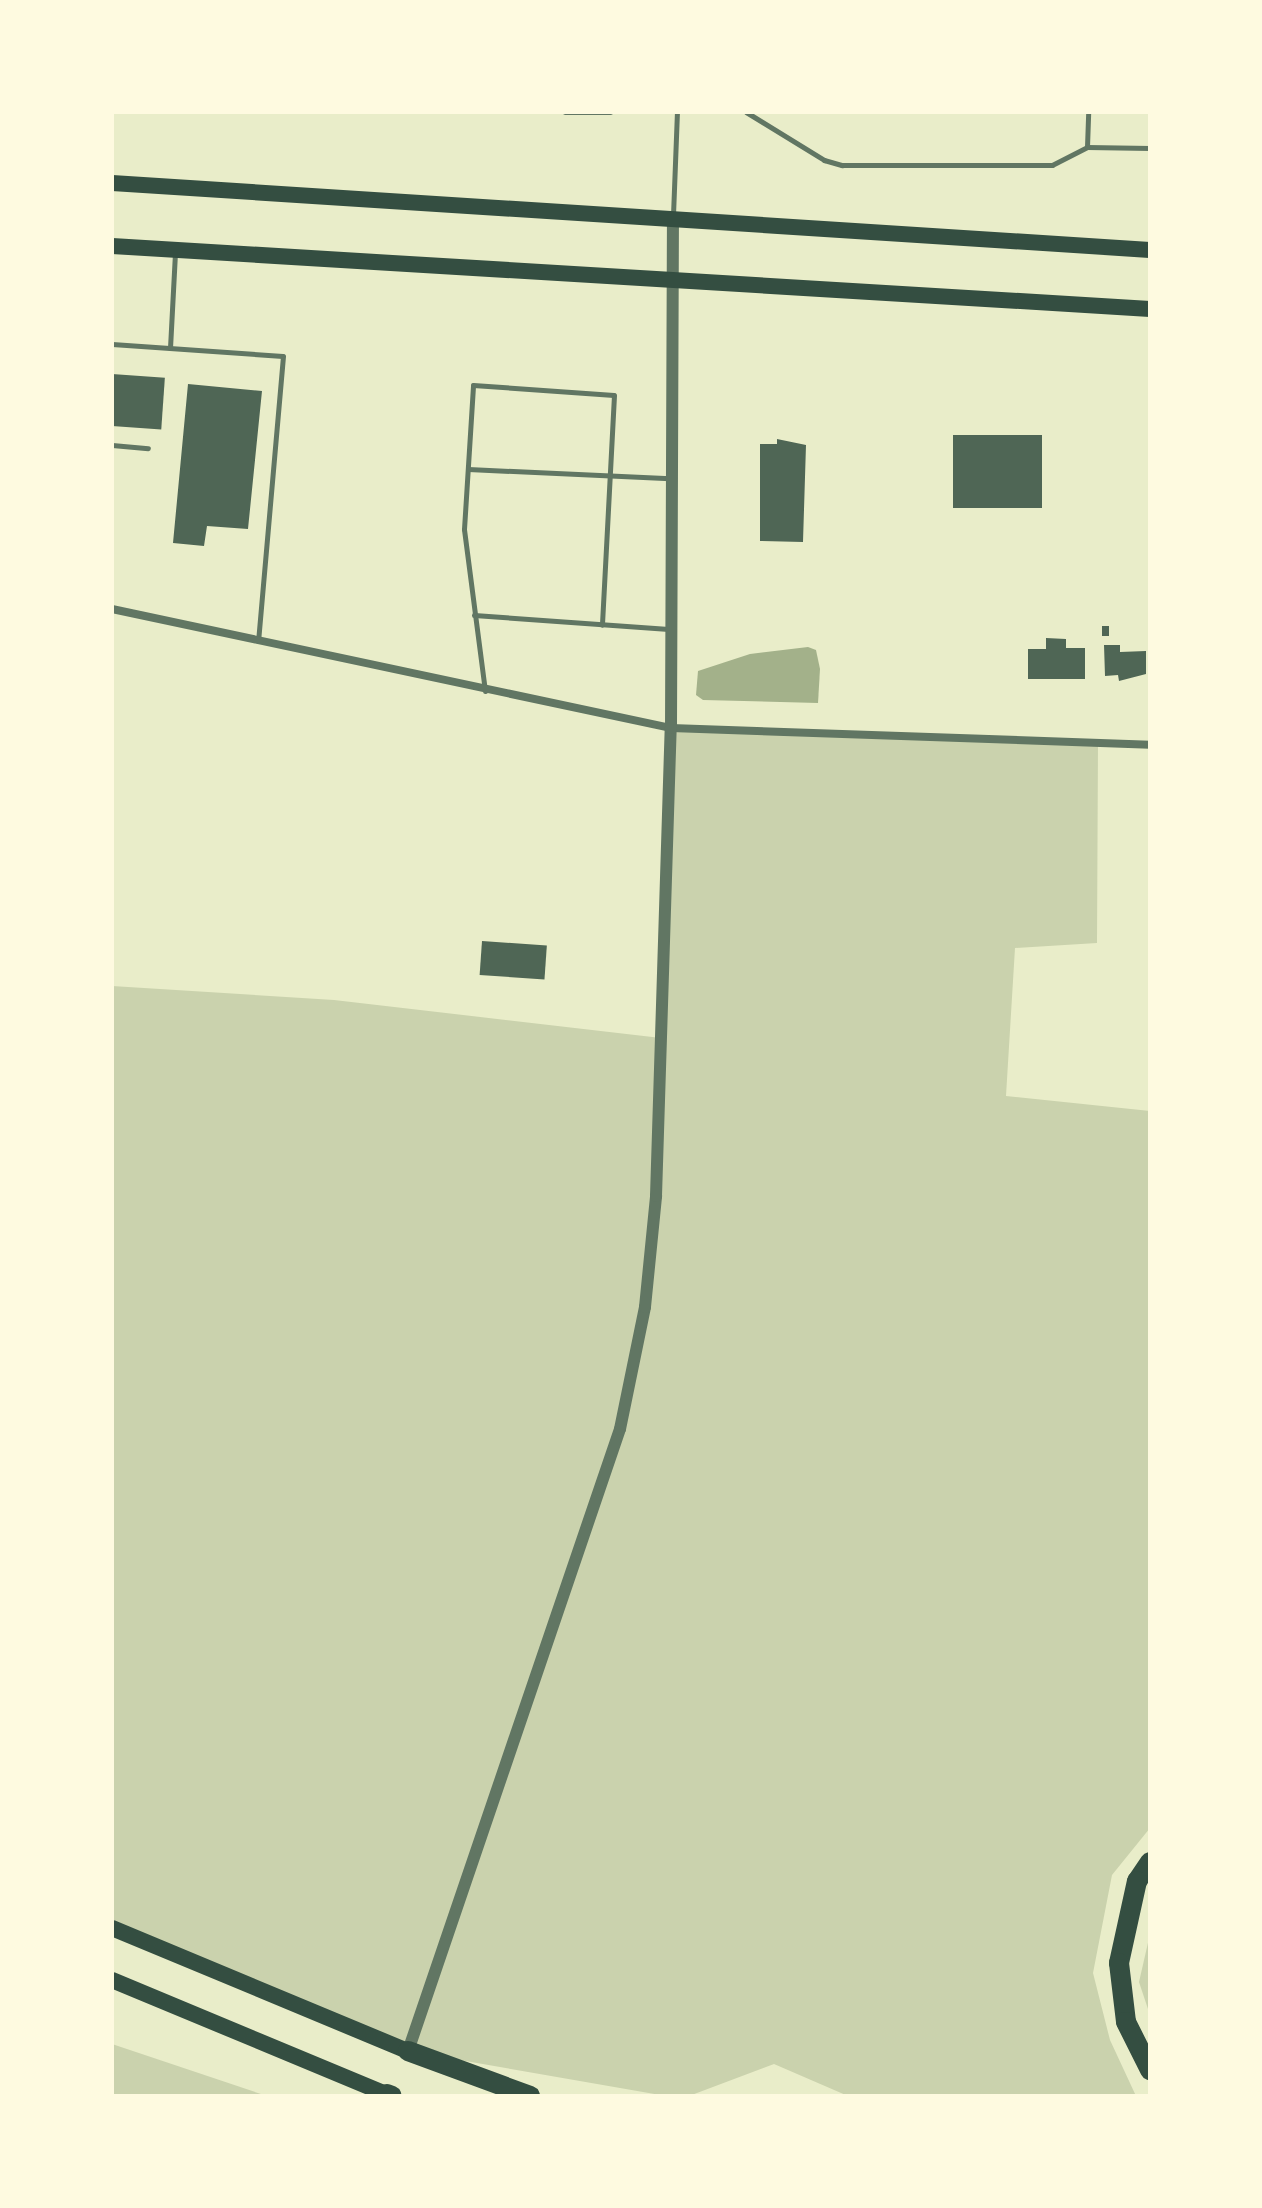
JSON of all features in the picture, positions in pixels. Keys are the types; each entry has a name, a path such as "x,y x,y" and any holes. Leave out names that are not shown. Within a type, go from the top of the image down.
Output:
{"highway":[{"path":"1150,1862 1137,1881 1119,1963 1126,2022 1150,2070"},
{"path":"408,2051 530,2096"}],"main road":[{"path":"112,183 1150,250"},
{"path":"112,246 1150,309"},
{"path":"112,1928 408,2051"},
{"path":"112,1980 390,2095"}],"street":[{"path":"408,2051 620,1429 645,1307 656,1196 671,728 669,280 673,218"},
{"path":"112,609 485,692 671,728 1150,745"}],"lane":[{"path":"565,112 610,112"},
{"path":"673,218 677,112"},
{"path":"746,112 824,160 842,165 1052,165 1087,147 1150,148"},
{"path":"1087,147 1088,112"},
{"path":"170,348 175,250"},
{"path":"112,344 283,356 258,641"},
{"path":"485,692 464,529 473,385 614,395 602,625"},
{"path":"112,445 148,448"},
{"path":"468,469 670,478"},
{"path":"474,615 670,629"}],"shaded area":[{"path":"808,647 816,650 820,669 818,703 703,700 696,695 698,671 750,654"},
{"path":"671,728 1098,745 1097,943 1015,948 1006,1096 1150,1111 1150,1828 1112,1875 1093,1973 1110,2040 1136,2096 848,2096 774,2064 689,2096 666,2096 408,2051 112,1928 112,986 334,1000 661,1038"},
{"path":"1150,1934 1150,2015 1139,1982"},
{"path":"112,2044 267,2096 112,2096"}],"building":[{"path":"112,374 165,378 161,430 112,426"},
{"path":"188,384 262,391 248,529 207,526 204,546 173,543"},
{"path":"953,435 1042,435 1042,508 953,508"},
{"path":"777,439 806,445 803,542 760,541 760,444 777,444"},
{"path":"1102,626 1109,626 1109,636 1102,636"},
{"path":"1046,638 1066,639 1066,648 1085,648 1085,679 1028,679 1028,649 1046,649"},
{"path":"1104,645 1120,645 1120,652 1146,651 1146,674 1119,681 1118,675 1105,676"},
{"path":"482,941 547,946 544,979 480,975"}]}
